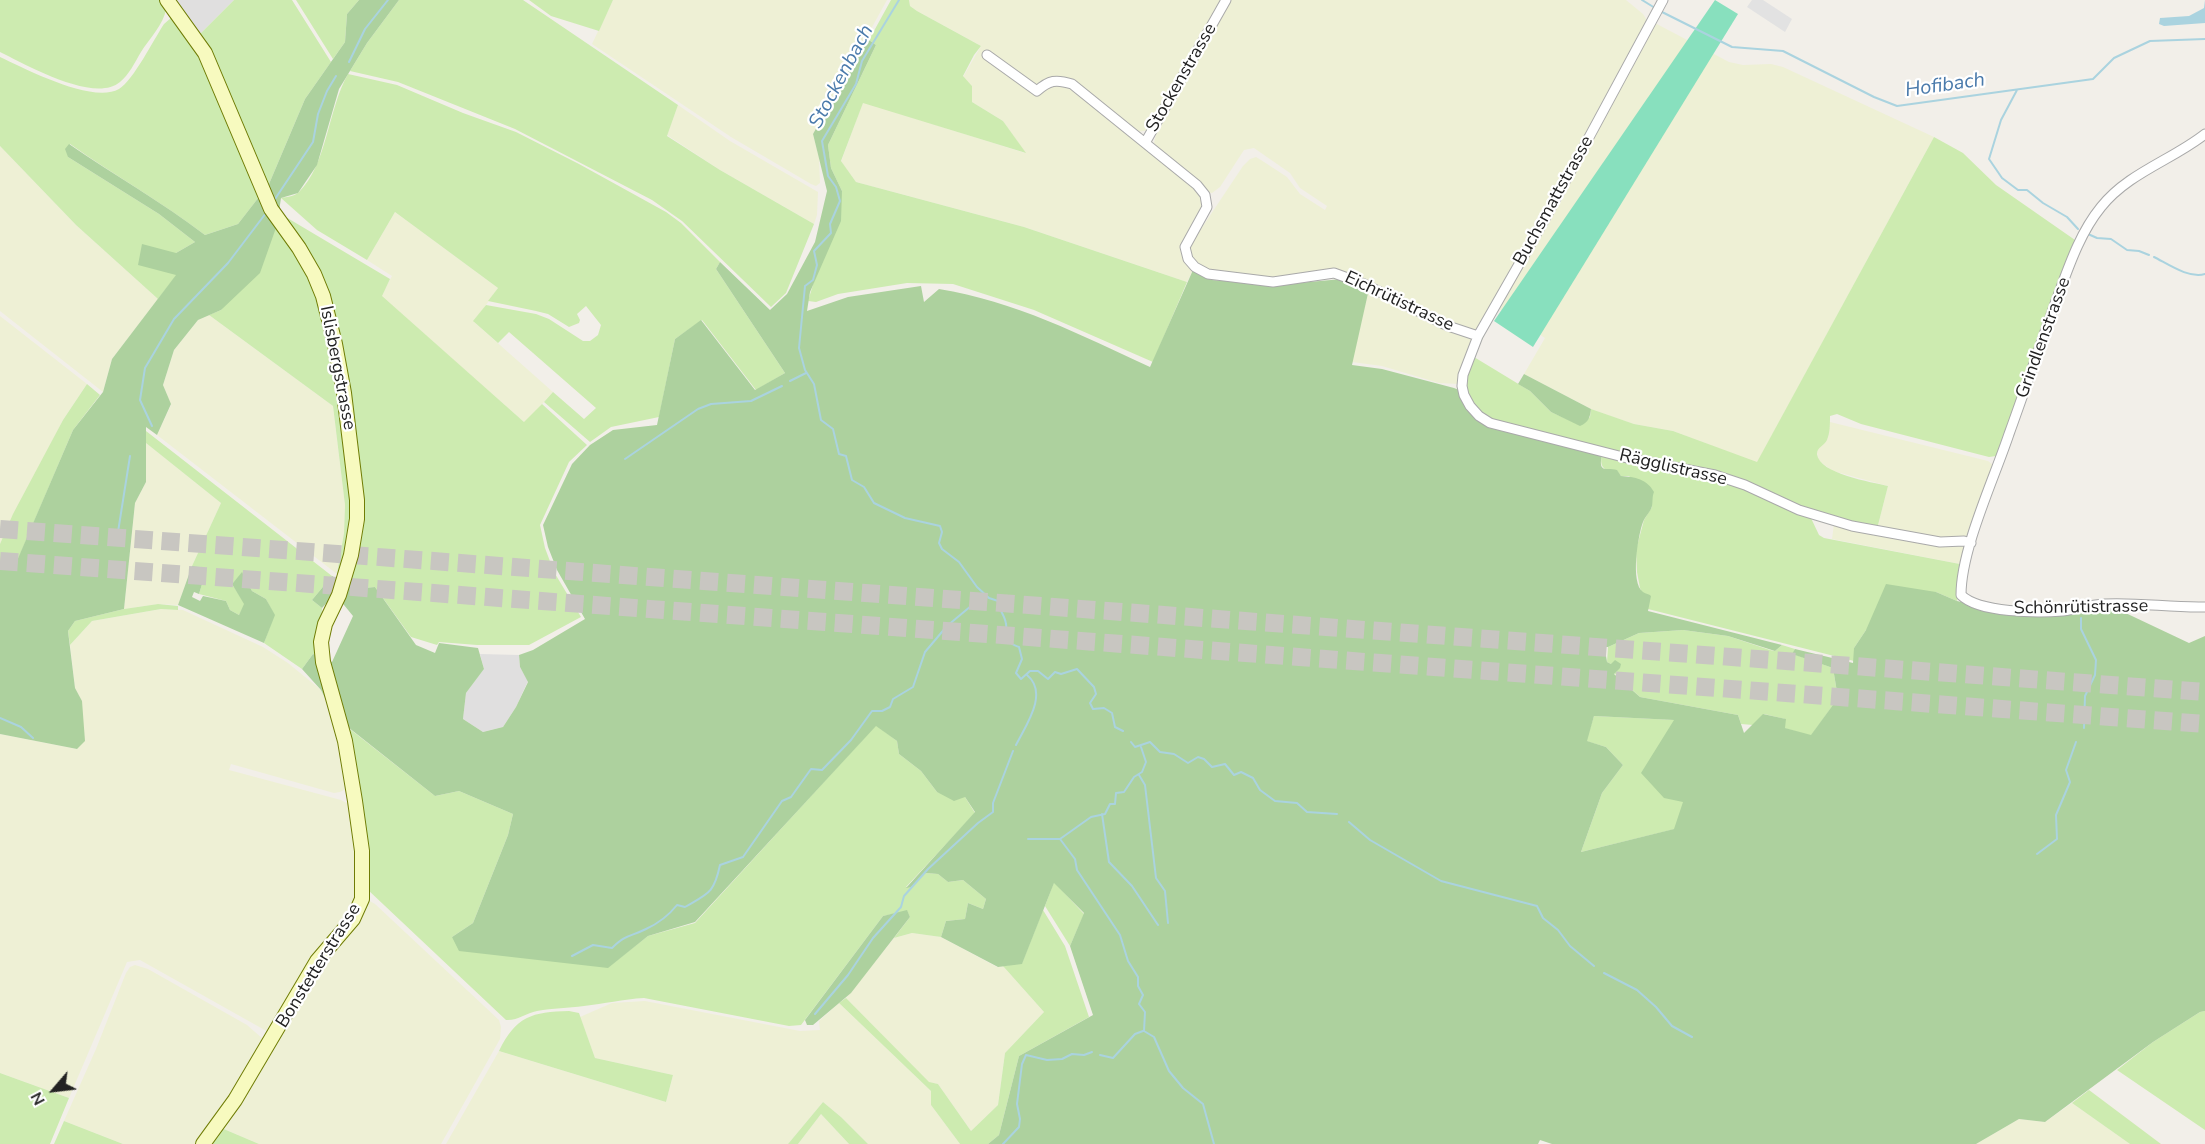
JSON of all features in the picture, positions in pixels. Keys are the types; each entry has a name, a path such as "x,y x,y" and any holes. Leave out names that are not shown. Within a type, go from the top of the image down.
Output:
{"street":[{"name":"Islisbergstrasse","path":"167,0 205,54 214,71 271,209 299,248 314,274 332,327 351,441 357,500 357,519 351,555 339,595 324,624 321,642 323,662 334,697"},
{"name":"Stockenstrasse","path":"987,55 1037,91 1048,81 1060,80 1072,84 1145,142 1226,0"},
{"name":"Buchsmattstrasse","path":"1462,386 1463,375 1478,336 1546,217 1657,9"},
{"name":"Grindlenstrasse","path":"1961,595 1971,543 2080,239 2102,205 2126,183 2205,134"},
{"name":"Eichrütistrasse","path":"1145,142 1197,185 1205,195 1207,207 1204,216 1185,247 1188,259 1195,267 1208,274 1273,282 1334,273 1364,284 1448,326 1478,336"},
{"name":"Rägglistrasse","path":"1462,386 1470,406 1479,416 1491,423 1627,458 1715,475 1745,485 1799,510 1852,526 1940,542 1971,543"},
{"name":"Schönrütistrasse","path":"1961,595 1968,601 1982,605 2038,612 2064,611 2102,604 2174,608 2205,607"},
{"name":"Bonstetterstrasse","path":"203,1144 236,1100 317,961 353,919 362,899 362,851 356,801 334,697"}],"shaded area":[{"path":"171,0 234,0 197,37"},
{"path":"1752,0 1763,0 1792,19 1785,32 1747,7"},
{"path":"480,654 519,655 520,667 528,681 516,707 503,727 483,732 463,719 466,693 484,669"}],"green space":[{"path":"0,0 163,0 166,9 159,26 123,79 108,88 94,88 60,80 0,52"},
{"path":"234,0 292,0 331,62 305,99 269,184 263,192 197,37"},
{"path":"296,0 359,0 347,14 345,42 333,59"},
{"path":"359,0 399,0 367,43 339,89 317,165 298,193 281,198 277,225 260,273 221,310 198,320 174,350 163,385 171,404 157,435 146,427 146,482 135,503 124,609 75,621 68,631 75,688 82,701 85,741 77,749 0,734 0,567 16,563 73,430 103,392 112,359 176,275 138,265 142,244 176,253 195,242 159,214 68,157 65,149 69,144 205,235 238,224 269,184 305,99 345,42 347,14"},
{"path":"399,0 523,0 678,105 667,136 720,170 814,224 786,293 771,307 682,221 652,200 515,129 398,82 350,71 367,43"},
{"path":"529,0 613,0 599,31 551,16"},
{"path":"613,0 887,0 813,134 819,158 820,183 816,186 811,184 731,137 592,44"},
{"path":"891,0 909,0 910,6 917,11 981,46 963,76 972,86 972,102 1003,121 1026,153 863,103 841,161 856,182 1024,227 1187,282 1153,362 1034,310 953,284 907,283 838,294 816,302 808,301 842,191 831,168 828,145 876,45 869,40"},
{"path":"909,0 1223,0 1150,130 1137,132 1201,193 1204,206 1184,245 1193,270 1187,282 1024,227 856,182 841,162 863,102 1025,153 1003,121 972,102 972,86 963,77 981,46 917,11 910,6"},
{"path":"1229,0 1626,0 1643,14 1648,22 1480,327 1471,331 1341,272 1276,279 1209,272 1196,266 1188,250 1191,244 1250,159 1256,157 1261,160 1287,177 1300,194 1325,210 1327,206 1300,188 1290,173 1254,148 1244,150 1220,187 1212,193 1207,192 1157,150 1154,143 1157,130"},
{"path":"1715,0 1738,14 1533,347 1494,321"},
{"path":"172,17 202,55 259,197 238,224 205,235 70,144 68,157 159,214 195,242 176,253 177,275 158,299 76,225 0,146 0,57 76,89 107,92 125,85 164,24"},
{"path":"1653,22 1729,62 1743,65 1771,64 1783,67 1934,137 1757,463 1673,431 1634,424 1591,409 1524,374 1545,338 1496,307"},
{"path":"866,38 876,45 828,145 831,168 842,191 841,221 810,292 807,311 848,297 921,286 924,302 939,289 967,294 1047,320 1150,367 1193,270 1212,280 1276,285 1342,279 1369,289 1352,365 1382,369 1454,388 1459,390 1489,425 1602,454 1602,467 1617,470 1621,476 1640,479 1654,492 1651,508 1641,528 1636,558 1639,587 1651,596 1648,611 1782,645 1775,651 1728,636 1683,630 1639,633 1608,647 1597,647 1596,652 1606,656 1607,662 1611,664 1615,660 1621,664 1614,674 1640,697 1738,715 1744,733 1763,714 1786,719 1785,728 1811,735 1838,698 1833,668 1792,654 1795,649 1853,663 1854,648 1866,630 1886,584 1936,592 1957,601 2009,613 2055,615 2115,608 2189,643 2205,636 2205,1011 2153,1042 2045,1122 2019,1119 1976,1144 1552,1144 1540,1140 1538,1144 988,1144 999,1135 1019,1056 1093,1015 1070,946 1084,913 1054,883 1022,964 998,967 941,937 946,921 965,919 968,903 983,909 986,899 963,880 948,882 938,874 926,873 911,887 906,888 975,812 965,797 954,801 937,792 921,771 899,754 897,741 876,726 695,922 648,936 608,968 459,951 452,937 473,923 508,835 513,814 459,791 435,796 334,716 321,690 302,669 313,654 332,662 353,616 335,594 322,608 312,600 332,576 355,589 375,587 416,645 435,653 439,643 478,648 484,669 466,693 463,719 483,732 503,727 528,682 520,667 519,655 533,650 585,619 557,570 543,525 572,464 590,445 613,430 657,425 675,339 701,320 755,390 785,373 716,269 720,262 770,310 787,294 815,242 827,191 813,134","holes":["1594,716 1674,720 1641,773 1664,798 1683,802 1674,829 1581,852 1602,793 1623,765 1606,747 1587,741"]},
{"path":"348,74 397,85 516,132 666,212 681,223 720,262 716,269 785,373 756,390 702,320 675,339 659,417 611,427 590,442 544,402 553,392 584,419 596,408 509,332 498,343 473,321 486,305 536,314 549,319 583,341 590,341 598,335 601,325 586,306 577,314 579,323 569,327 548,314 488,301 498,288 395,212 367,260 317,230 281,198 299,192 316,167 341,88"},
{"path":"678,105 730,141 818,192 817,215 814,224 720,170 667,135"},
{"path":"1934,137 1963,153 1996,185 2075,240 2001,452 1996,456 1989,457 1861,424 1837,414 1830,416 1828,437 1817,452 1820,461 1836,472 1888,486 1877,529 1817,514 1742,482 1490,420 1476,408 1468,395 1466,381 1473,352 1497,308 1474,357 1530,391 1551,412 1580,425 1590,417 1591,409 1634,424 1673,431 1757,462"},
{"path":"0,146 76,225 158,299 112,359 103,392 0,311"},
{"path":"395,212 498,288 474,322 553,392 525,423 381,296 392,276 367,260"},
{"path":"279,213 390,279 382,296 524,422 542,404 587,445 569,462 540,525 554,572 581,617 529,645 439,642 437,645 411,637 375,587 355,589 347,584 358,537 338,343"},
{"path":"277,225 311,275 332,345 353,518 341,575 337,574 344,533 345,505 333,406 209,315 221,310"},
{"path":"1369,289 1469,337 1472,341 1459,384 1439,383 1382,366 1352,362"},
{"path":"209,315 333,406 345,505 344,533 337,574 157,435 171,405 163,385 174,350 198,320"},
{"path":"0,316 87,384 63,420 0,544"},
{"path":"1524,374 1591,409 1587,421 1580,426 1551,412 1530,391 1518,384"},
{"path":"87,384 100,395 73,430 16,564 0,567 0,544 13,514 63,420"},
{"path":"1830,422 1988,461 1993,465 1971,531 1966,536 1950,541 1877,529 1888,486 1833,471 1819,461 1818,448 1828,438"},
{"path":"146,431 332,576 312,600 322,608 319,657 313,654 302,669 264,643 274,615 266,599 252,591 242,573 232,584 245,604 239,615 230,610 226,601 199,594 203,581 201,567 192,566 221,503 146,443"},
{"path":"146,443 221,503 192,566 178,605 158,604 124,609 135,503 146,482"},
{"path":"1602,454 1725,481 1810,516 1819,535 1824,538 1965,565 1957,601 1936,592 1866,630 1854,648 1854,661 1648,609 1640,588 1636,550 1644,520 1652,507 1651,499 1629,476 1621,476 1617,471 1604,468 1601,462"},
{"path":"1834,524 1964,546 1967,549 1965,565 1832,539"},
{"path":"192,566 201,567 203,581 199,594 194,592 192,597 200,601 203,596 226,601 230,610 239,615 244,604 232,584 242,572 252,591 266,599 275,615 264,643 178,605"},
{"path":"158,604 178,606 178,610 161,609 92,621 70,645 68,631 75,621 124,609"},
{"path":"161,609 183,610 263,647 288,663 321,690 338,726 349,784 346,789 334,793 231,764 229,770 341,800 350,805 359,867 355,907 270,1033 140,960 127,962 69,1098 0,1073 0,734 77,749 82,702 75,688 70,645 92,621"},
{"path":"1683,630 1728,636 1775,651 1782,645 1795,649 1793,654 1833,668 1838,698 1811,736 1784,728 1785,719 1764,714 1753,725 1741,724 1738,715 1640,697 1614,673 1611,664 1607,662 1608,647 1639,633"},
{"path":"1594,716 1675,720 1684,802 1675,829 1581,852 1602,793 1623,765 1606,747 1586,741"},
{"path":"876,725 897,741 899,754 921,771 937,792 965,797 975,813 906,887 911,887 926,873 938,874 948,882 963,880 986,899 983,909 968,903 965,919 946,921 941,937 912,933 894,938 910,917 907,911 883,916 801,1025 789,1026 644,998 543,1010 506,1020 367,889 346,726 435,796 459,791 513,814 508,835 473,923 452,937 608,967 648,936 695,923"},
{"path":"1054,882 1084,914 1070,946 1045,906"},
{"path":"368,900 499,1020 500,1039 441,1144 259,1144 219,1127 319,967"},
{"path":"907,910 910,917 851,993 813,1025 807,1025 805,1020 883,916"},
{"path":"1043,910 1065,946 1089,1017 1019,1056 999,1135 988,1144 960,1144 931,1105 931,1091 839,1003 846,998 929,1082 938,1084 971,1131 998,1105 1005,1053 1044,1012 1003,966 1022,963"},
{"path":"912,933 941,937 997,967 1003,966 1044,1012 1005,1053 998,1105 971,1131 938,1084 929,1083 846,998 894,938"},
{"path":"135,965 148,969 247,1025 263,1039 265,1045 198,1144 123,1144 64,1121 126,973 130,967"},
{"path":"645,1001 800,1031 820,1030 819,1021 839,1003 931,1091 931,1105 960,1144 868,1144 823,1102 788,1144 446,1144 499,1051 666,1102 673,1075 595,1058 580,1017 612,1003"},
{"path":"569,1011 579,1013 595,1058 673,1075 666,1102 499,1051 512,1030 527,1018 545,1013"},
{"path":"2205,1011 2205,1130 2117,1070 2153,1042"},
{"path":"0,1073 69,1098 50,1144 0,1144"},
{"path":"2089,1090 2161,1144 2130,1144 2072,1103"},
{"path":"823,1102 868,1144 849,1144 821,1114 798,1144 788,1144"},
{"path":"2072,1103 2130,1144 1976,1144 2019,1119 2045,1122"},
{"path":"821,1114 849,1144 798,1144"},
{"path":"64,1121 123,1144 54,1144"},
{"path":"219,1127 259,1144 207,1144"}],"water":[{"path":"2205,0 2205,23 2164,26 2159,24 2160,18 2189,16 2204,8"}],"waterway":[{"path":"349,62 365,29 388,0"},
{"name":"Stockenbach","path":"899,0 862,61 856,84 822,141 828,176 836,187 840,201 830,224 831,233 814,251 817,265 813,280 805,286 799,348 805,370 814,384 821,420 833,429 839,454 846,456 852,480 864,487 874,503 905,518 940,526 942,532 939,543 942,549 959,562 977,587 989,598 998,601 1005,621 1007,639 1019,647 1022,659 1016,673 1021,679 1030,671 1038,671 1048,679 1055,672 1061,674 1077,669 1094,687 1096,694 1090,703 1093,709 1104,708 1112,713 1115,727 1123,731"},
{"name":"Hofibach","path":"1642,0 1655,8"},
{"name":"Hofibach","path":"1660,11 1732,47 1783,51 1874,97 1897,106 2093,79 2114,58 2150,41 2205,39"},
{"path":"275,199 313,142 318,114 336,76"},
{"path":"2017,90 2001,120 1989,159 2002,178 2018,190 2027,190 2043,203 2067,217 2078,229"},
{"path":"152,426 140,400 145,368 174,319 228,263 266,213"},
{"path":"2088,234 2097,238 2111,239 2127,250 2149,255"},
{"path":"2154,257 2186,273 2205,274"},
{"path":"790,381 806,373"},
{"path":"625,459 698,409 711,404 751,401 782,386"},
{"path":"118,532 130,456"},
{"path":"572,956 593,945 612,948 625,938 659,922 677,905 685,907 705,895 713,887 720,865 743,857 782,801 791,797 811,769 822,770 851,740 872,711 882,711 890,707 893,699 913,687 925,652 947,626 986,597"},
{"path":"2081,618 2081,629 2096,660 2095,675 2085,696 2084,728"},
{"path":"1016,745 1030,719 1036,700 1033,682 1027,675"},
{"path":"0,718 21,727 33,738"},
{"path":"1131,742 1135,747 1150,742 1160,752 1174,754 1188,763 1198,757 1204,759 1212,767 1225,764 1234,775 1241,772 1253,778 1260,790 1275,801 1297,803 1307,812 1337,814"},
{"path":"2037,854 2057,839 2056,815 2070,782 2066,770 2076,742"},
{"path":"1028,839 1060,839 1091,817 1105,814 1110,804 1115,804 1116,793 1124,792 1134,777 1142,772 1146,762 1141,747"},
{"path":"815,1014 848,975 873,938 901,907 904,896 928,869 993,812 993,803 1013,751"},
{"path":"1139,775 1145,785 1156,878 1165,891 1168,923"},
{"path":"1102,814 1109,862 1132,886 1158,925"},
{"path":"1349,822 1370,840 1441,881 1537,906 1543,918 1558,930 1570,946 1594,966"},
{"path":"1060,839 1075,859 1077,870 1120,935 1128,961 1138,977 1138,986 1143,995 1139,1004 1145,1012 1144,1031 1154,1037 1169,1071 1183,1088 1203,1104 1214,1144"},
{"path":"1604,973 1637,990 1672,1026 1692,1037"},
{"path":"1100,1055 1113,1058 1135,1034 1143,1031"},
{"path":"1003,1144 1019,1127 1017,1104 1022,1064 1026,1055 1047,1060 1092,1052"}],"tunnel":[{"path":"0,529 2205,692"},
{"path":"0,561 2205,724"}]}
